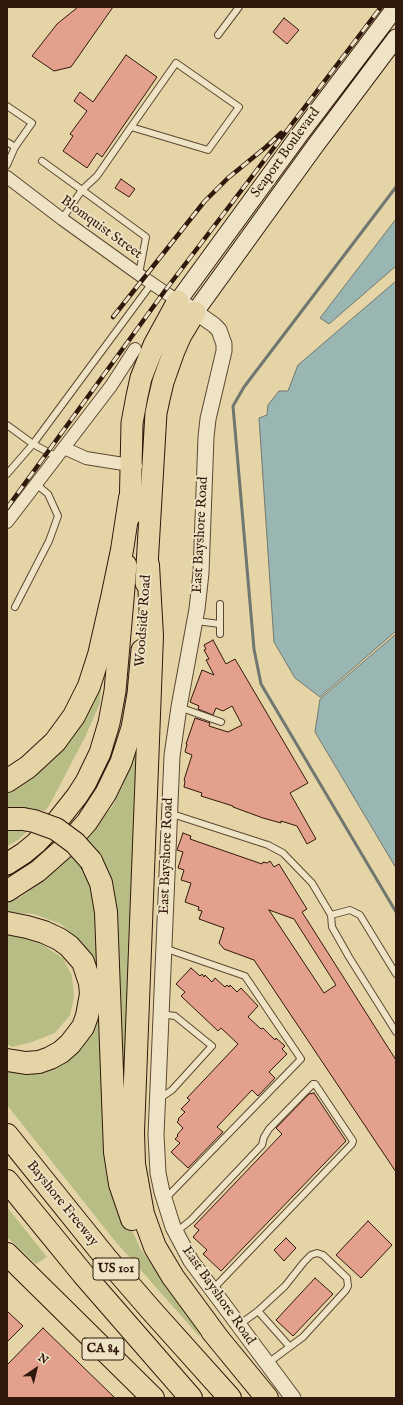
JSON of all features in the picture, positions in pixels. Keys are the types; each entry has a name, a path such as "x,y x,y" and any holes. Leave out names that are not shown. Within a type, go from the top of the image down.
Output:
{"highway":[{"name":"Woodside Road","path":"7,864 36,843 68,808 86,782 100,753 105,738 116,685 128,551 132,423 141,378 154,345 170,314 187,306"},
{"name":"Woodside Road","path":"7,891 38,871 76,836 100,803 114,777 121,762 132,728 138,694 148,565 156,413 163,382 181,335 187,306"},
{"path":"7,781 28,767 55,742 74,716 87,692 100,655 122,550 130,498"},
{"path":"148,565 152,636 133,1132 134,1164 143,1214 155,1247 173,1277 220,1341"},
{"path":"15,819 44,824 56,829 75,843 91,861 101,883 106,912 114,1136 120,1184 131,1217 147,1249 169,1280 267,1398"},
{"path":"7,923 44,932 59,939 69,946 82,962 90,983 91,994 87,1016 83,1026 74,1040 61,1052 38,1062 26,1063 7,1060"},
{"name":"Bayshore Freeway","path":"7,1135 106,1258 166,1328 230,1398"},
{"name":"Bayshore Freeway","path":"7,1181 83,1274 191,1398"},
{"name":"CA 84","path":"7,1254 153,1398"}],"main road":[{"name":"Seaport Boulevard","path":"187,306 300,134 395,8"},
{"name":"Seaport Boulevard","path":"187,306 315,146 396,38"}],"street":[{"name":"Blomquist Street","path":"7,177 152,284 187,306"},
{"name":"East Bayshore Road","path":"187,306 219,330 224,344 224,351 208,419 196,621 179,708 172,756 168,813 156,1155 164,1200 176,1232 190,1261 293,1398"},
{"path":"7,522 111,386 135,349"},
{"path":"60,452 86,458 154,467"}],"lane":[{"path":"218,35 239,7"},
{"path":"62,219 82,190 97,176 131,127 176,63 239,107 208,150 131,127"},
{"path":"7,106 32,123 15,147 7,165"},
{"path":"7,142 15,147"},
{"path":"42,161 146,237 139,274"},
{"path":"7,474 33,444 152,284"},
{"path":"7,425 33,444 60,452"},
{"path":"15,607 49,541 58,516 48,494 36,484"},
{"path":"220,604 220,634"},
{"path":"196,621 220,624"},
{"path":"179,708 221,722"},
{"path":"168,813 268,845 283,853 312,883 331,915 332,927 396,1032"},
{"path":"331,915 350,910 360,915 396,974"},
{"path":"163,947 245,976 300,1059 164,1200"},
{"path":"157,1100 172,1090 212,1046 175,1016 161,1014"},
{"path":"176,1232 191,1220 262,1145 268,1129 313,1084 315,1084 353,1141 352,1144 212,1290"},
{"path":"238,1326 258,1311 285,1286 311,1255 317,1253 323,1255 347,1278 348,1286 346,1290 302,1337 267,1364"},
{"path":"258,1311 289,1346"}],"green space":[{"path":"97,684 101,686 100,703 85,737 45,811 21,807 7,807 7,794 40,765"},
{"path":"132,750 139,751 125,1148 116,1054 84,839 112,807 124,783"},
{"path":"7,823 33,826 18,840 7,846"},
{"path":"71,850 95,882 100,981 95,963 77,938 61,924 34,914 7,912 7,901 21,897 47,877"},
{"path":"7,933 43,945 63,958 72,976 74,997 70,1015 55,1033 32,1042 12,1047 7,1044"},
{"path":"99,1002 117,1196 140,1248 174,1296 203,1330 199,1336 115,1241 7,1105 7,1068 25,1071"},
{"path":"7,1207 47,1257 36,1264 7,1237"}],"water":[{"path":"396,219 396,266 329,324 320,318"},
{"path":"396,281 396,631 320,697 295,678 274,642 259,418 267,415 268,405 279,391 288,391 298,365"},
{"path":"396,634 396,868 315,732 320,699"}],"building":[{"path":"78,7 113,7 71,67 54,71 32,56 57,24"},
{"path":"284,18 299,30 287,44 273,32"},
{"path":"126,55 157,77 102,157 97,153 87,168 63,151 73,136 70,134 87,111 74,101 80,92 93,102"},
{"path":"121,179 135,189 129,197 115,188"},
{"path":"213,640 226,664 235,659 308,783 290,793 316,839 307,844 297,826 281,821 281,823 263,818 233,806 201,796 202,793 184,787 184,780 192,755 185,752 186,744 195,718 210,723 209,726 228,732 242,725 232,706 223,711 216,708 213,715 198,709 199,706 190,702 202,670 214,675 206,660 209,659 204,650 206,649 204,645"},
{"path":"183,833 191,836 190,839 262,864 263,862 267,863 270,861 274,867 279,864 307,909 302,912 396,1060 396,1172 254,960 224,949 219,943 224,928 199,919 202,911 198,910 199,907 185,902 191,883 181,880 184,870 178,868 183,852 177,850","holes":["269,910 294,919 336,985 324,993"]},
{"path":"191,968 200,976 202,974 204,977 205,975 212,982 215,978 225,987 227,985 229,987 230,985 237,992 241,988 258,1006 248,1017 261,1029 263,1028 275,1040 276,1038 285,1046 282,1049 287,1054 269,1072 275,1078 258,1096 252,1090 217,1127 223,1132 188,1168 171,1152 180,1143 175,1139 183,1128 177,1122 185,1112 181,1109 190,1100 187,1098 238,1044 221,1028 218,1031 181,996 185,992 176,984"},
{"path":"314,1093 346,1141 221,1271 203,1254 207,1250 193,1237 199,1230 194,1226 282,1134 276,1128 309,1094"},
{"path":"368,1221 392,1245 361,1278 336,1255"},
{"path":"286,1238 296,1248 284,1261 274,1250"},
{"path":"315,1278 333,1294 293,1336 276,1320"},
{"path":"7,1311 23,1326 7,1342"},
{"path":"43,1328 115,1398 7,1398 7,1365"}],"waterway":[{"path":"396,187 244,387 233,406 254,649 261,684 396,912"}],"railway":[{"path":"7,508 164,292 381,7"},
{"path":"113,317 204,202 228,178 281,133"}]}
